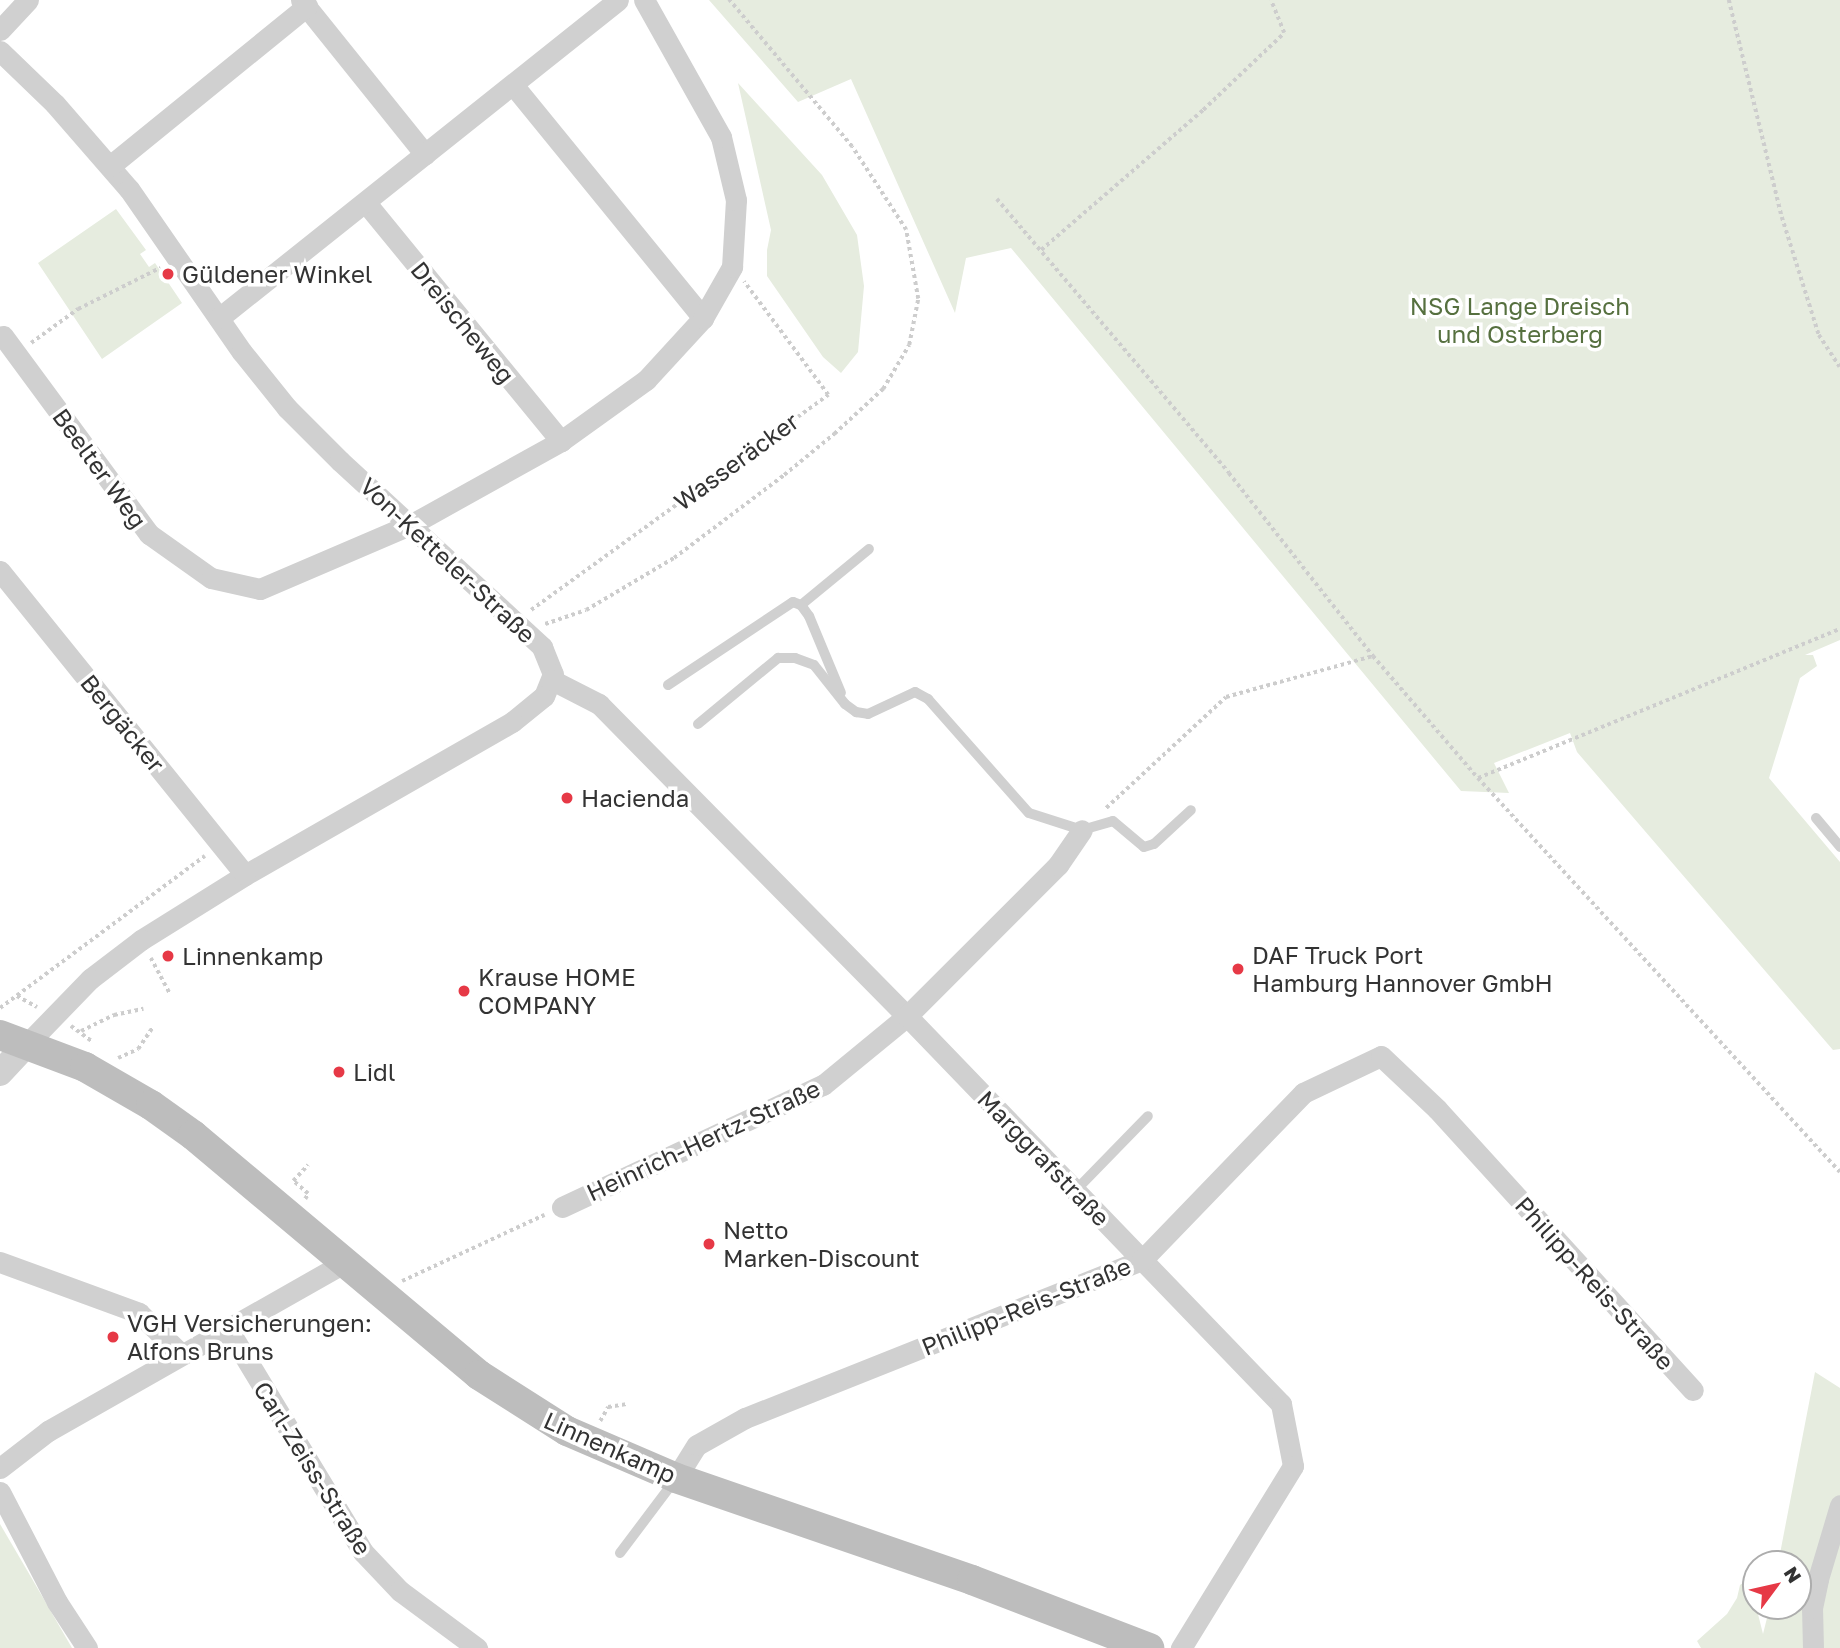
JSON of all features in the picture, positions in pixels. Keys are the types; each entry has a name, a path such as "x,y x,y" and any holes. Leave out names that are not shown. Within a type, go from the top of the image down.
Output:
{"main road":[{"name":"Linnenkamp","path":"13,1039 85,1068 151,1105 193,1135 479,1376 534,1412 598,1447 676,1478 947,1571 1149,1648"}],"street":[{"path":"0,30 28,0"},
{"path":"219,318 618,0"},
{"path":"644,0 721,137 736,200 732,267"},
{"path":"110,166 304,3 425,154"},
{"name":"Von-Ketteler-Straße","path":"0,51 44,92 110,166 287,408 340,461 412,524 546,652 552,669 552,680"},
{"path":"513,85 704,318"},
{"name":"Dreischeweg","path":"366,203 561,441"},
{"name":"Beelter Weg","path":"5,339 149,534 211,578 260,589 412,524 561,441 646,380 704,318 732,267"},
{"name":"Bergäcker","path":"0,571 245,875"},
{"path":"0,1073 13,1039 141,940 245,875 512,722 539,701 552,680"},
{"name":"Marggrafstraße","path":"552,680 599,704 907,1016 1281,1404 1293,1466 1181,1648"},
{"path":"907,1016 1058,865 1082,830"},
{"name":"Heinrich-Hertz-Straße","path":"562,1207 823,1085 907,1016"},
{"name":"Philipp-Reis-Straße","path":"676,1478 697,1445 745,1418 1142,1260 1303,1093 1381,1056 1437,1109 1693,1390"},
{"path":"0,1262 139,1313 181,1354"},
{"path":"0,1468 48,1431 345,1262"},
{"name":"Carl-Zeiss-Straße","path":"228,1329 363,1552 400,1591 477,1648"},
{"path":"0,1492 57,1602 87,1648"},
{"path":"1813,1648 1812,1608 1840,1505"}],"lane":[{"path":"801,605 869,549"},
{"path":"668,685 793,602 801,605 819,638 845,704"},
{"path":"698,724 778,658 795,658 814,665 845,704 856,712 868,714 915,692 928,699 1029,813 1082,830 1113,821 1139,846 1147,847 1191,810"},
{"path":"1816,818 1840,847"},
{"path":"1076,1190 1148,1116"},
{"path":"620,1553 676,1478"}],"path":[{"path":"520,626 586,610 674,558 834,434 883,389 909,345 918,299 906,230 852,148 729,0"},
{"path":"1041,250 1203,110 1284,33 1271,0"},
{"path":"1729,0 1782,217 1819,335 1840,367"},
{"path":"998,199 1229,473 1373,656 1478,778 1840,1172"},
{"path":"5,339 78,309 177,258"},
{"name":"Wasseräcker","path":"520,626 828,395 732,267"},
{"path":"1478,778 1840,629"},
{"path":"1082,830 1226,697 1373,656"},
{"path":"0,1008 220,844"},
{"path":"141,940 170,993"},
{"path":"97,1047 81,1031 114,1015 143,1009"},
{"path":"128,1065 118,1058 138,1049 152,1028"},
{"path":"302,1202 308,1194 293,1181 308,1165"},
{"path":"407,1292 397,1284 562,1207"},
{"path":"596,1429 608,1407 628,1404"}],"green space":[{"name":"NSG Lange Dreisch und Osterberg","path":"709,0 1840,0 1840,640 1805,655 1813,655 1817,666 1800,678 1769,778 1840,862 1840,1049 1833,1050 1577,752 1570,733 1494,763 1509,793 1461,791 1011,248 966,258 955,313 851,79 798,102"},
{"path":"738,83 822,175 857,235 864,286 858,352 841,373 823,357 767,276 767,250 771,230"},
{"path":"116,209 146,250 140,254 149,267 155,263 182,303 102,359 38,263"},
{"path":"1815,1372 1840,1388 1840,1648 1701,1648 1697,1641 1727,1614 1742,1584 1742,1620 1760,1620 1763,1634 1766,1620 1812,1620 1812,1550 1781,1550"},
{"path":"0,1524 31,1577 72,1648 0,1648"}],"place":[{"name":"Güldener Winkel","path":"168,274"},
{"name":"Hacienda","path":"567,798"},
{"name":"Linnenkamp","path":"168,956"},
{"name":"DAF Truck Port Hamburg Hannover GmbH","path":"1238,969"},
{"name":"Krause HOME COMPANY","path":"464,991"},
{"name":"Lidl","path":"339,1072"},
{"name":"Netto Marken-Discount","path":"709,1244"},
{"name":"VGH Versicherungen: Alfons Bruns","path":"113,1337"}]}
